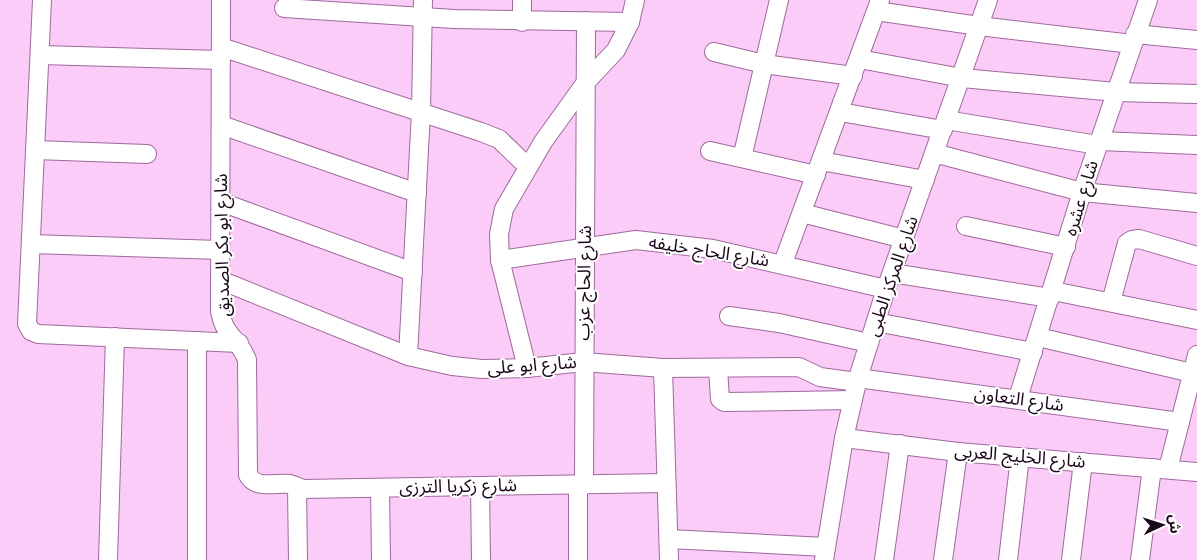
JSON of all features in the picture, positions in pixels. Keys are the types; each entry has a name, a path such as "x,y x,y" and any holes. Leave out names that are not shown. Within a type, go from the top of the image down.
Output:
{"street":[{"path":"42,0 27,324 31,330 38,334 239,343"},
{"name":"شارع ابو بكر الصديق","path":"220,0 220,280 222,326 229,336 239,343 247,366 248,475 251,481"},
{"path":"522,0 522,22"},
{"path":"527,368 500,260 499,234 504,209 543,142 586,82 616,50 630,22 635,0"},
{"path":"742,158 779,0"},
{"name":"شارع المركز الطبى","path":"825,553 844,438 857,380 889,281 988,0"},
{"name":"شارع عشره","path":"1018,398 1082,192 1148,0"},
{"path":"284,8 322,5 423,8 522,22 630,22"},
{"path":"783,263 878,5 979,26 1134,39 1197,40"},
{"path":"408,356 421,112 423,8"},
{"name":"شارع الحاج عزب","path":"578,560 583,362 586,21"},
{"path":"714,52 764,64 853,76"},
{"path":"40,55 221,53 421,112 498,140 528,167"},
{"path":"859,59 962,78 1116,92 1197,94"},
{"path":"840,112 1099,143 1197,145"},
{"path":"221,125 417,193"},
{"path":"35,150 147,154"},
{"path":"710,151 742,158 925,180"},
{"path":"934,153 1082,192 1197,203"},
{"path":"221,202 413,272"},
{"path":"802,213 904,239"},
{"path":"966,226 1066,246"},
{"path":"1111,302 1127,243 1132,240 1139,239 1197,256"},
{"name":"شارع الحاج خليفه","path":"500,260 636,240 713,249 889,281 1111,302 1197,320"},
{"path":"31,244 220,250"},
{"name":"شارع ابو على","path":"220,280 408,356 467,368 527,368 583,362 663,368 799,368 820,377 857,380"},
{"path":"729,316 779,323 869,343"},
{"path":"876,322 1035,345 1192,373"},
{"path":"108,560 115,337"},
{"path":"197,341 197,560"},
{"path":"1140,560 1160,468 1187,412 1192,373 1197,355"},
{"path":"663,368 669,560"},
{"path":"718,369 720,399 724,402 852,400"},
{"name":"شارع التعاون","path":"857,380 1018,398 1187,412"},
{"name":"شارع الخليج العربى","path":"844,438 958,452 1197,472"},
{"path":"884,560 900,444"},
{"path":"943,560 958,452"},
{"path":"1008,560 1020,457"},
{"path":"1071,560 1083,462"},
{"name":"شارع زكريا الترزى","path":"251,481 259,484 289,484 297,487 380,488 666,483"},
{"path":"480,486 481,560"},
{"path":"297,487 298,560"},
{"path":"380,488 381,560"},
{"path":"669,539 825,553"}]}
